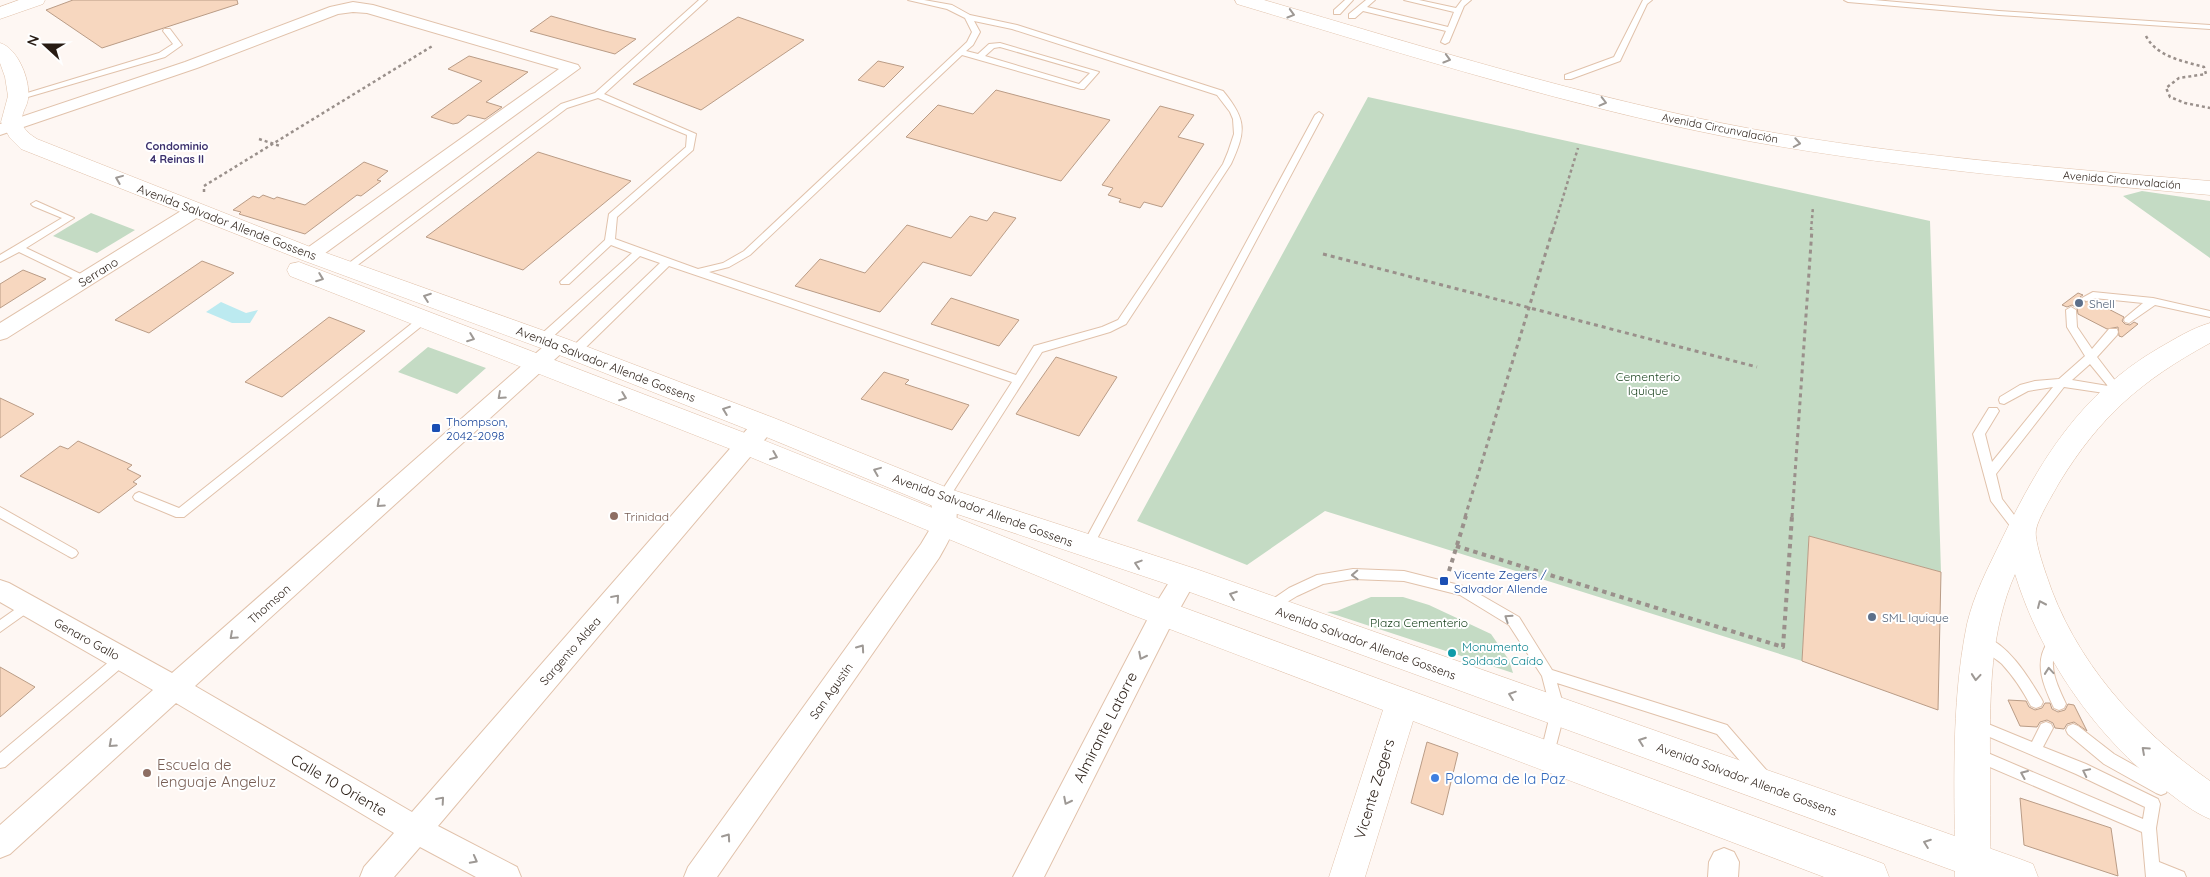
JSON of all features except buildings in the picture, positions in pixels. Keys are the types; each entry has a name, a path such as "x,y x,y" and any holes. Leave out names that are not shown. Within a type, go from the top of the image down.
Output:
{"main road":[{"path":"0,13 36,0"},
{"name":"Avenida Circunvalación","path":"1244,0 1555,90 1700,125 1801,144 1904,159 2210,188"},
{"name":"Avenida Circunvalación","path":"1296,0 1350,9 1448,36 1568,77 1699,109 1847,135 1948,147 2210,172"},
{"path":"0,49 12,68 18,97 4,132"},
{"name":"Avenida Salvador Allende Gossens","path":"4,132 15,153 348,268 553,350 944,512 1164,613 1871,877"},
{"path":"2137,181 2210,195"},
{"name":"Avenida Salvador Allende Gossens","path":"187,213 424,319 553,350"},
{"path":"1973,868 1973,738 1981,640 1993,589 2005,559 2021,532 2036,497 2055,465 2076,437 2118,391 2153,365 2210,332"},
{"name":"Avenida Salvador Allende Gossens","path":"944,512 1087,547 1185,578 1772,788 1973,868 2020,877"},
{"path":"2021,532 2030,576 2039,600 2058,638 2084,679 2105,708 2142,749 2168,782 2210,802"},
{"name":"Vicente Zegers","path":"1348,877 1402,702"}],"street":[{"path":"4,132 191,65 335,10 368,8 572,68 310,255"},
{"name":"Serrano","path":"0,333 187,213"},
{"name":"Thomson","path":"0,844 553,350"},
{"name":"Sargento Aldea","path":"375,877 756,435"},
{"name":"San Agustín","path":"699,877 930,551 944,512"},
{"name":"Almirante Latorre","path":"1028,877 1164,613 1185,578"},
{"name":"Genaro Gallo","path":"0,590 174,688"},
{"name":"Calle 10 Oriente","path":"174,688 416,830 506,877"}],"lane":[{"path":"348,268 564,106 598,95 703,0"},
{"path":"912,0 949,7 968,17 1014,27 1220,93 1234,110 1240,124 1238,140 1227,164 1122,322 1106,330 1038,349 1018,380 944,512"},
{"path":"1350,9 1371,0"},
{"path":"1408,0 1459,11"},
{"path":"1448,36 1459,11 1467,0"},
{"path":"1568,77 1617,59 1644,3 1648,0"},
{"path":"1848,0 1999,13 2210,27"},
{"path":"698,272 726,265 747,253 970,44 976,32 968,17"},
{"path":"18,97 162,55 178,45 168,31"},
{"path":"961,52 978,58 1081,86 1095,72 1000,45 992,46 978,58"},
{"path":"565,282 610,242 612,216 690,148 692,134 598,95"},
{"path":"1087,547 1319,115"},
{"path":"0,259 69,218 36,204"},
{"path":"610,242 1018,380"},
{"path":"18,248 85,280"},
{"path":"553,350 639,252"},
{"path":"553,350 667,262"},
{"path":"2087,298 2093,295 2153,301 2210,314"},
{"path":"2129,320 2153,301"},
{"path":"2071,310 2072,327 2091,357 2118,391"},
{"path":"140,497 180,514 424,319"},
{"path":"1989,474 2060,384 2091,357 2113,332"},
{"path":"2004,400 2023,388 2038,384 2060,384 2118,391"},
{"path":"1993,412 1979,434 1996,501 2021,532"},
{"path":"0,512 72,553"},
{"path":"1269,608 1293,592 1321,579 1353,574 1404,576 1463,591 1514,621 1548,674 1558,711 1547,756"},
{"path":"0,627 27,606"},
{"path":"2058,638 2048,654 2048,669 2050,683 2059,704"},
{"path":"1981,640 2003,655 2022,677 2036,702"},
{"path":"0,762 122,659"},
{"path":"1548,674 1722,729 1772,788"},
{"path":"2035,749 2046,728"},
{"path":"2074,730 2109,759 2168,782 2153,804 2149,828 2152,872 2179,877"},
{"path":"1973,738 2035,749 2153,804"},
{"path":"1973,738 2149,828"}],"path":[{"path":"2151,32 2146,36 2149,45 2163,54 2204,67 2206,74 2185,76 2170,82 2166,88 2170,97 2185,103 2210,108"},
{"path":"187,213 204,197 204,186 455,33"},
{"path":"259,139 280,146"},
{"path":"1445,586 1578,148"},
{"path":"1456,546 1783,647 1813,207"},
{"path":"1323,254 1757,367"}],"green space":[{"name":"Cementerio Iquique","path":"1368,97 1930,221 1941,572 1809,536 1802,661 1325,511 1247,565 1137,521"},
{"path":"2142,191 2210,201 2210,258 2123,196"},
{"path":"91,213 135,230 97,253 53,236"},
{"path":"428,347 486,368 457,394 398,372"},
{"name":"Plaza Cementerio","path":"1371,597 1403,597 1429,605 1491,634 1509,660 1513,673 1327,612 1337,611"}],"water":[{"path":"221,302 246,313 258,310 250,323 232,323 206,312"}],"place":[{"name":"Shell","path":"2079,303"},
{"name":"Thompson, 2042-2098","path":"436,428"},
{"name":"Trinidad","path":"614,516"},
{"name":"Vicente Zegers / Salvador Allende","path":"1444,581"},
{"name":"SML Iquique","path":"1872,617"},
{"name":"Monumento Soldado Caído","path":"1452,653"},
{"name":"Escuela de lenguaje Angeluz","path":"147,773"},
{"name":"Paloma de la Paz","path":"1435,778"}],"district":[{"name":"Condominio 4 Reinas II","path":"177,152"}]}
